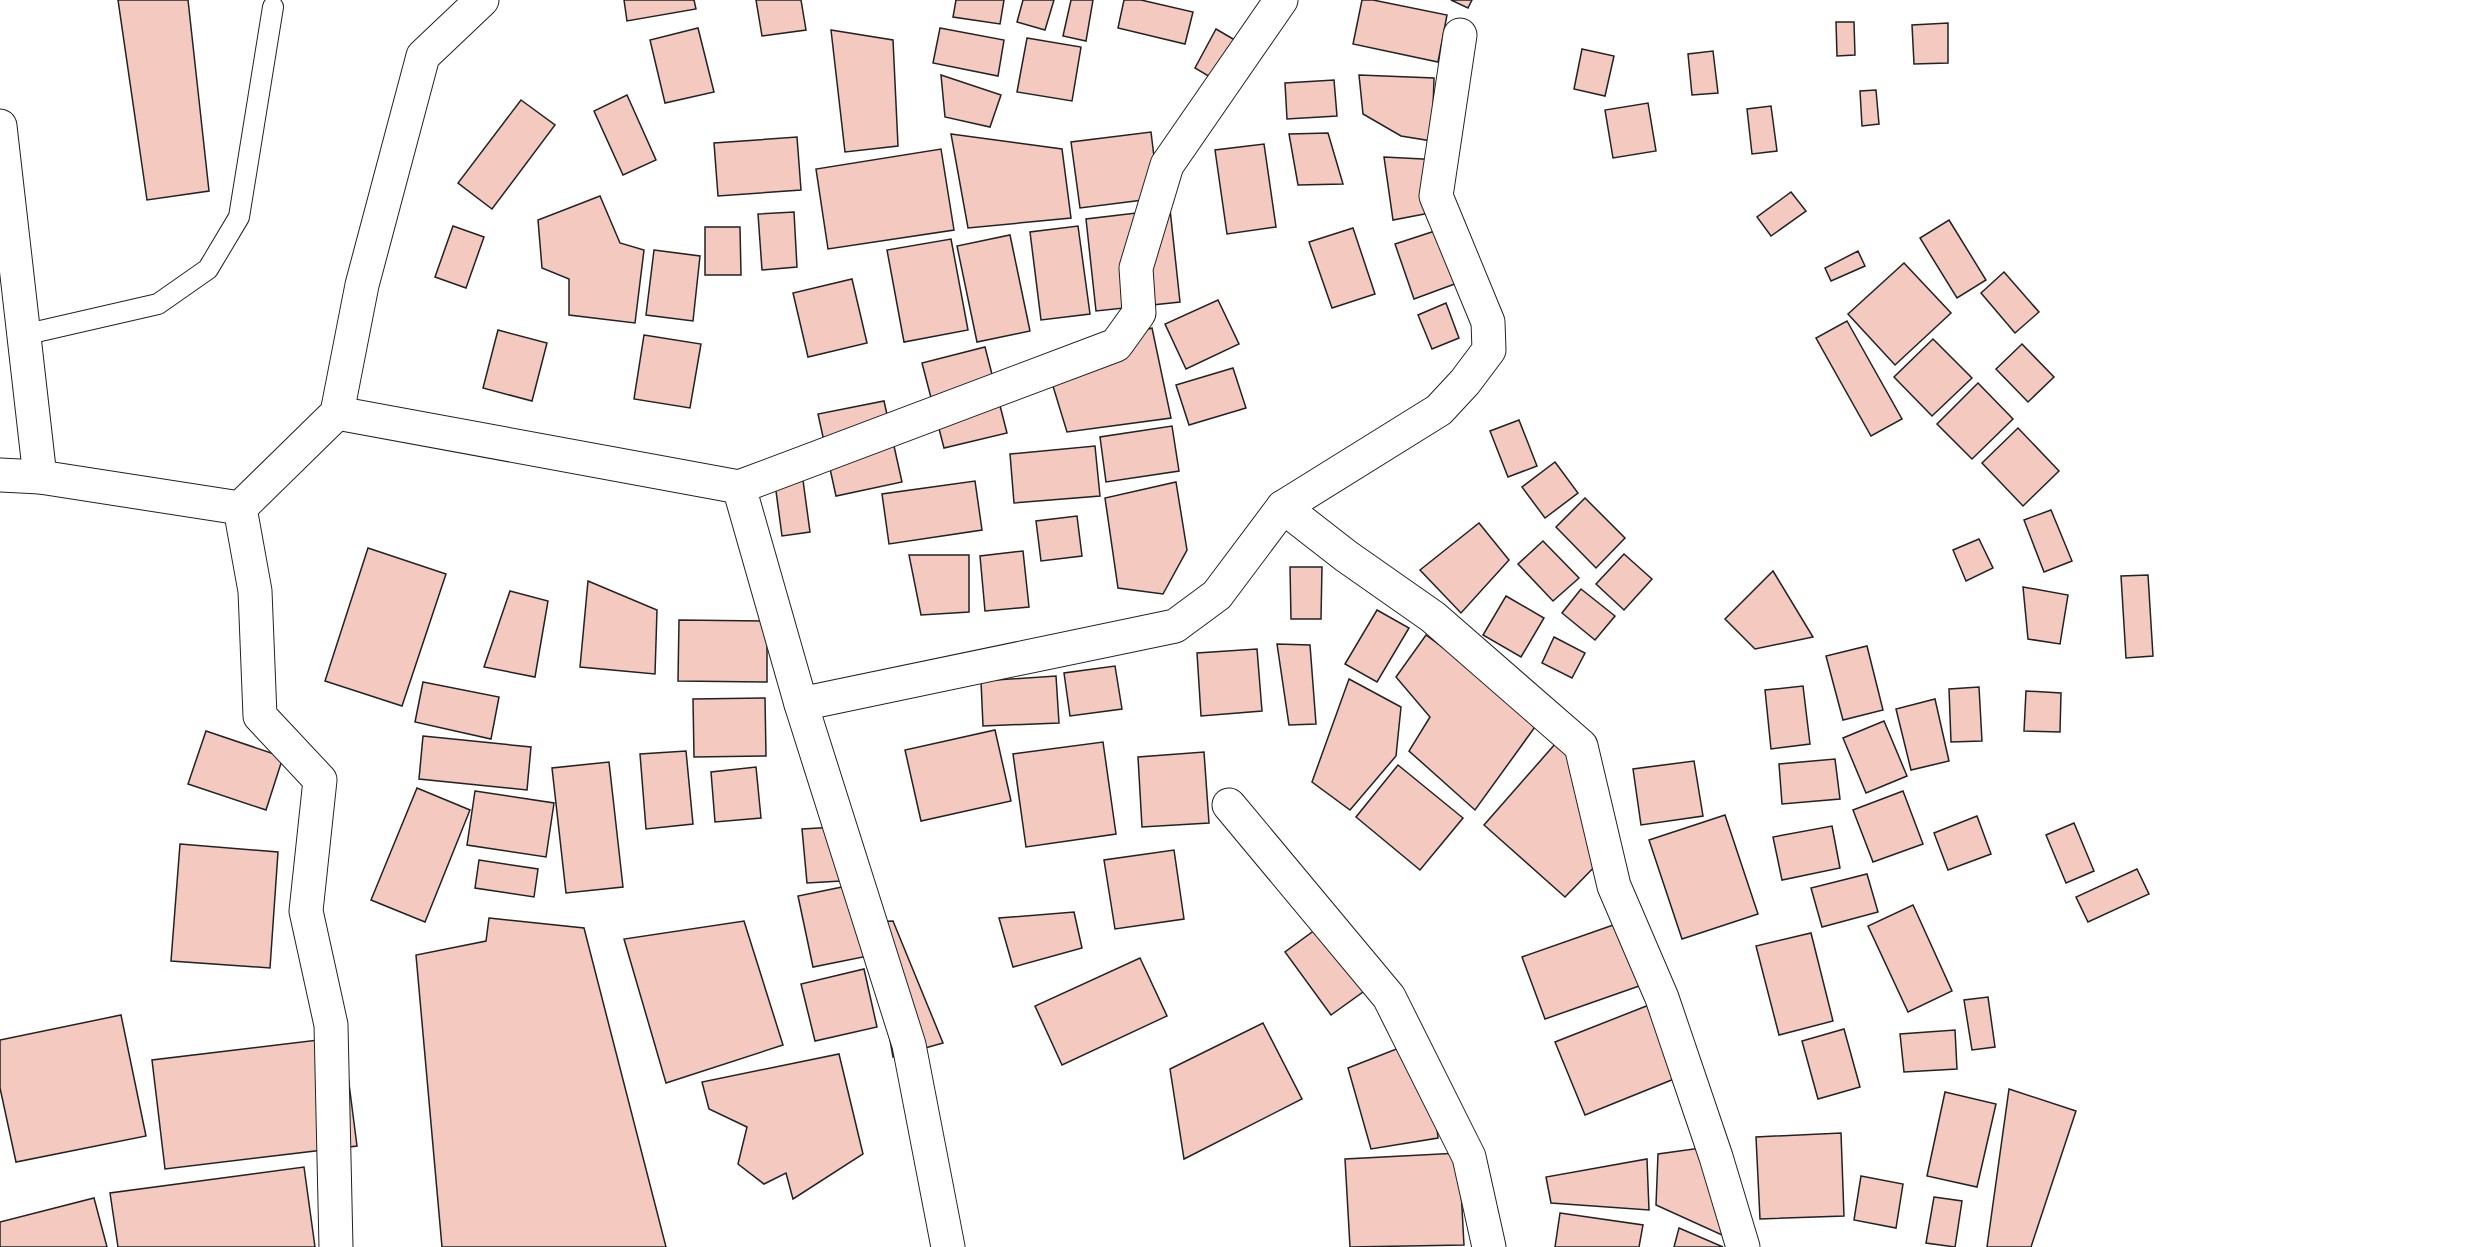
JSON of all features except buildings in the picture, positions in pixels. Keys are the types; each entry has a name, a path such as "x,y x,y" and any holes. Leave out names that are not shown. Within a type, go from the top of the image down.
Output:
{"street":[{"path":"240,508 337,413 362,285 423,56 482,0"},
{"path":"337,413 739,487 1116,345 1139,313 1136,268 1167,165 1281,0"},
{"path":"801,704 1175,626 1217,594 1283,507 1439,410 1465,382 1489,350 1488,322 1436,196 1460,35"},
{"path":"0,126 40,477"},
{"path":"0,475 40,477 240,508"},
{"path":"739,487 801,704 909,1045 948,1247"},
{"path":"1283,507 1346,556 1433,617 1581,746 1614,886 1662,998 1716,1157 1743,1247"},
{"path":"240,508 255,591 260,716 320,780 306,911 331,1025 336,1247"},
{"path":"1229,805 1389,997 1469,1157 1489,1247"}],"lane":[{"path":"23,334 158,304 208,269 239,217 273,7"}]}
